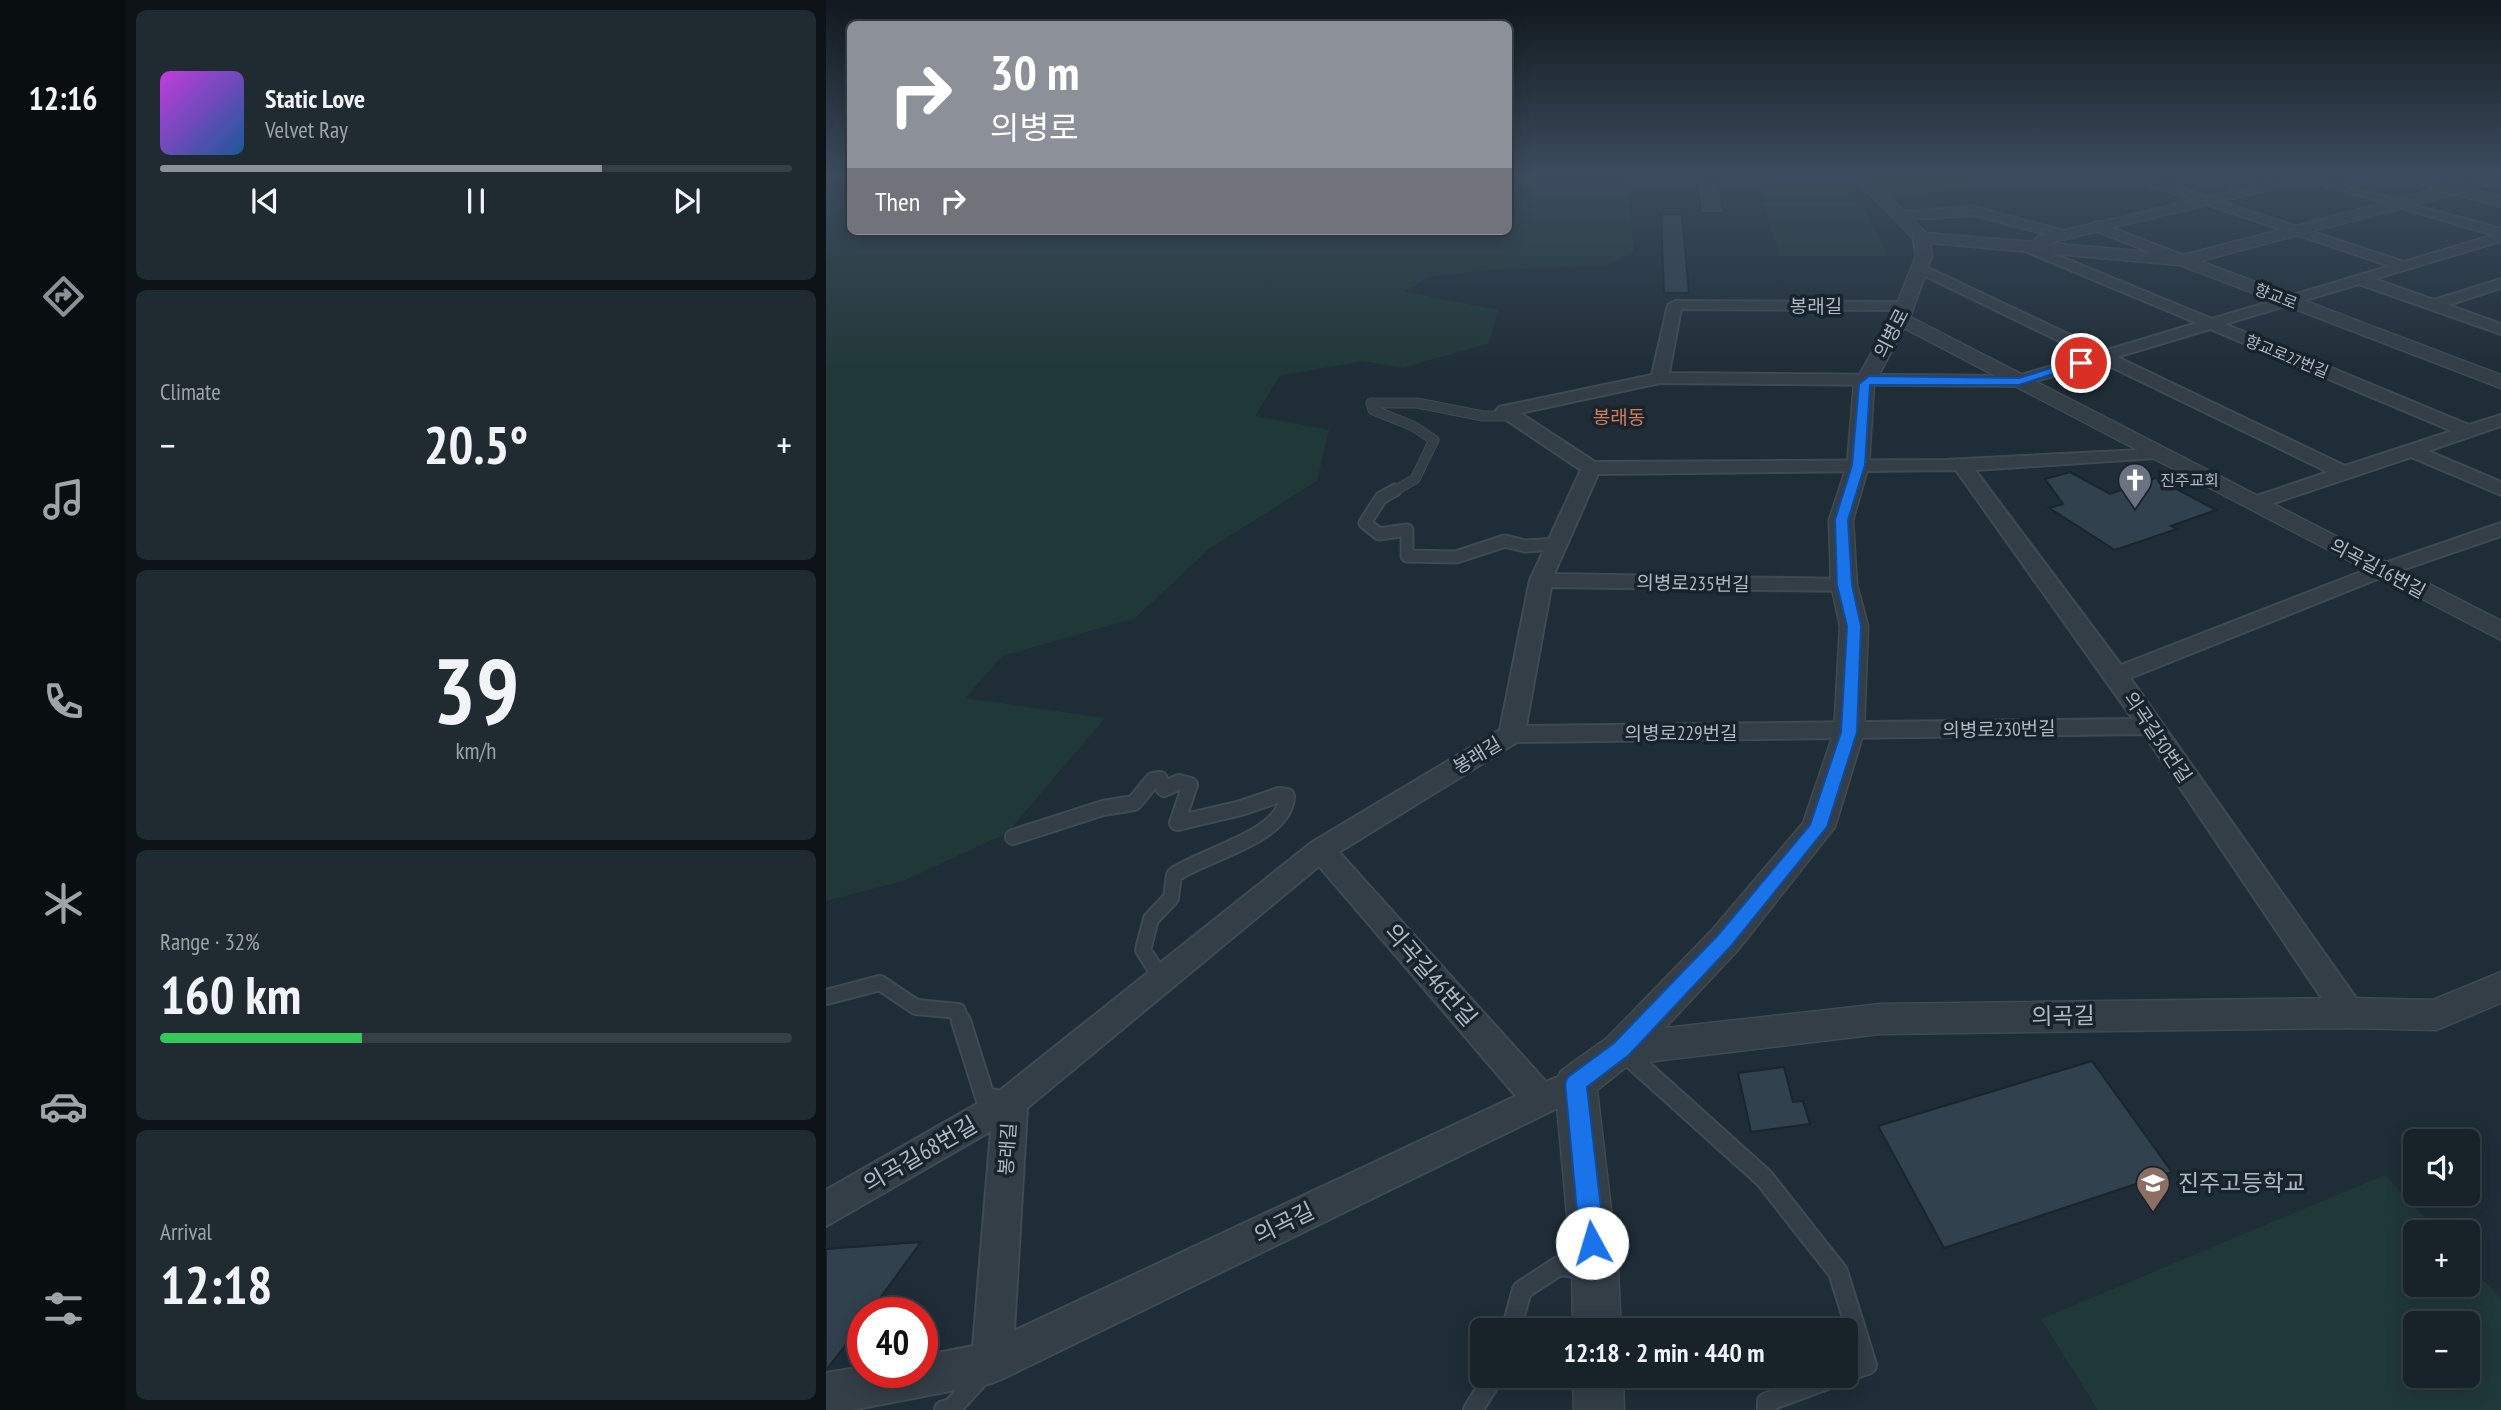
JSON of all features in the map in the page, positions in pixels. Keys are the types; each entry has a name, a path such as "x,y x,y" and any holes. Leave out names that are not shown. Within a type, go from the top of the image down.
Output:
{"street":[{"name":"의병로","path":"1576,1083 1621,1049 1725,940 1818,827 1849,732 1854,626 1844,585 1842,520 1858,465 1864,384 1903,313 1914,241"},
{"path":"1915,241 2101,356 2344,473"},
{"name":"향교로","path":"1929,241 2183,260 2501,383"},
{"path":"2025,246 2040,241"},
{"path":"2134,241 2183,260 2256,241"},
{"path":"2329,241 2404,266"},
{"name":"향교로27번길","path":"1660,379 2019,381 2483,241"},
{"path":"2025,246 2208,324"},
{"path":"2356,278 2501,329"},
{"path":"2434,305 2501,283"},
{"name":"봉래길","path":"1660,379 1675,305 1903,313"},
{"path":"1903,313 2019,381"},
{"name":"향교로27번길","path":"2208,324 2468,431"},
{"path":"1660,379 1505,411 1591,468 1961,464 2068,461 2156,453"},
{"name":"의곡길16번길","path":"2019,381 2501,632"},
{"path":"2255,503 2501,420"},
{"path":"2411,450 2501,489"},
{"name":"의곡길30번길","path":"1961,464 2116,675 2349,1013"},
{"name":"봉래길","path":"992,1363 1010,1101 1321,850 1512,734 1541,580 1591,468"},
{"path":"2116,675 2383,570 2501,529"},
{"path":"2480,538 2501,548"},
{"name":"의병로235번길","path":"1541,580 1844,585"},
{"name":"의병로230번길","path":"1849,732 2150,726"},
{"name":"의병로229번길","path":"1512,734 1849,732"},
{"name":"의곡길46번길","path":"1321,850 1541,1100"},
{"name":"의곡길","path":"1621,1049 1880,1019 2349,1013 2436,1015 2501,987"},
{"path":"1576,1083 1595,1270 1597,1318"},
{"name":"의곡길","path":"826,1394 992,1363 1576,1083"},
{"name":"의곡길68번길","path":"826,1209 1010,1101"},
{"path":"1598,1388 1599,1410"}],"lane":[{"path":"1513,416 1483,416 1417,403 1371,403 1373,410 1413,426 1434,440 1415,479 1381,498 1365,523 1379,534 1407,530 1406,556 1456,557 1505,541 1525,546 1557,544"},
{"path":"1013,837 1038,834 1109,803 1134,803 1153,780 1160,779 1164,789 1179,782 1190,785 1177,823 1279,795 1287,796 1286,809 1281,817 1246,839 1189,863 1174,875 1171,898 1151,919 1143,950 1161,978"},
{"name":"의곡길68번길","path":"826,997 880,983 916,1007 958,1011 985,1097 1010,1101"},
{"path":"1621,1049 1764,1178 1838,1272 1852,1318"},
{"path":"1514,1318 1522,1290 1559,1266 1595,1270"},
{"path":"1858,1336 1867,1365 1858,1368"},
{"name":"의곡길","path":"944,1410 952,1408 992,1363"},
{"path":"1473,1410 1487,1388"},
{"path":"1767,1410 1767,1402 1805,1388"}],"green space":[{"path":"826,241 1633,241 1634,251 1605,266 1485,270 1429,277 1404,292 1498,310 1489,343 1403,368 1362,361 1280,376 1255,416 1329,430 1317,481 1209,549 1135,618 1002,656 965,698 1105,718 1007,833 903,881 826,901"},
{"path":"1775,241 1881,241 1889,256 1780,256"},
{"path":"2385,1175 2403,1194 2403,1206 2414,1206 2427,1220 2403,1220 2403,1297 2480,1297 2480,1276 2501,1299 2501,1410 2098,1410 2041,1319"}],"building":[{"path":"1662,241 1684,241 1689,293 1664,293"},
{"path":"2070,472 2110,494 2156,478 2216,510 2171,526 2177,529 2115,550 2049,508 2063,504 2045,479"},
{"path":"2092,1061 2172,1172 1944,1248 1878,1126"},
{"path":"1784,1067 1793,1102 1803,1101 1810,1124 1751,1132 1738,1073"},
{"path":"921,1242 881,1297 847,1297 847,1343 826,1370 826,1249"}],"place":[{"name":"진주교회","path":"2135,510"},
{"name":"진주고등학교","path":"2153,1213"}],"district":[{"name":"봉래동","path":"1619,417"}],"route":[{"path":"1592,1243 1576,1083 1621,1049 1725,940 1818,827 1849,732 1854,626 1844,585 1842,520 1858,465 1864,384 1869,379 2019,381 2081,363"}]}
